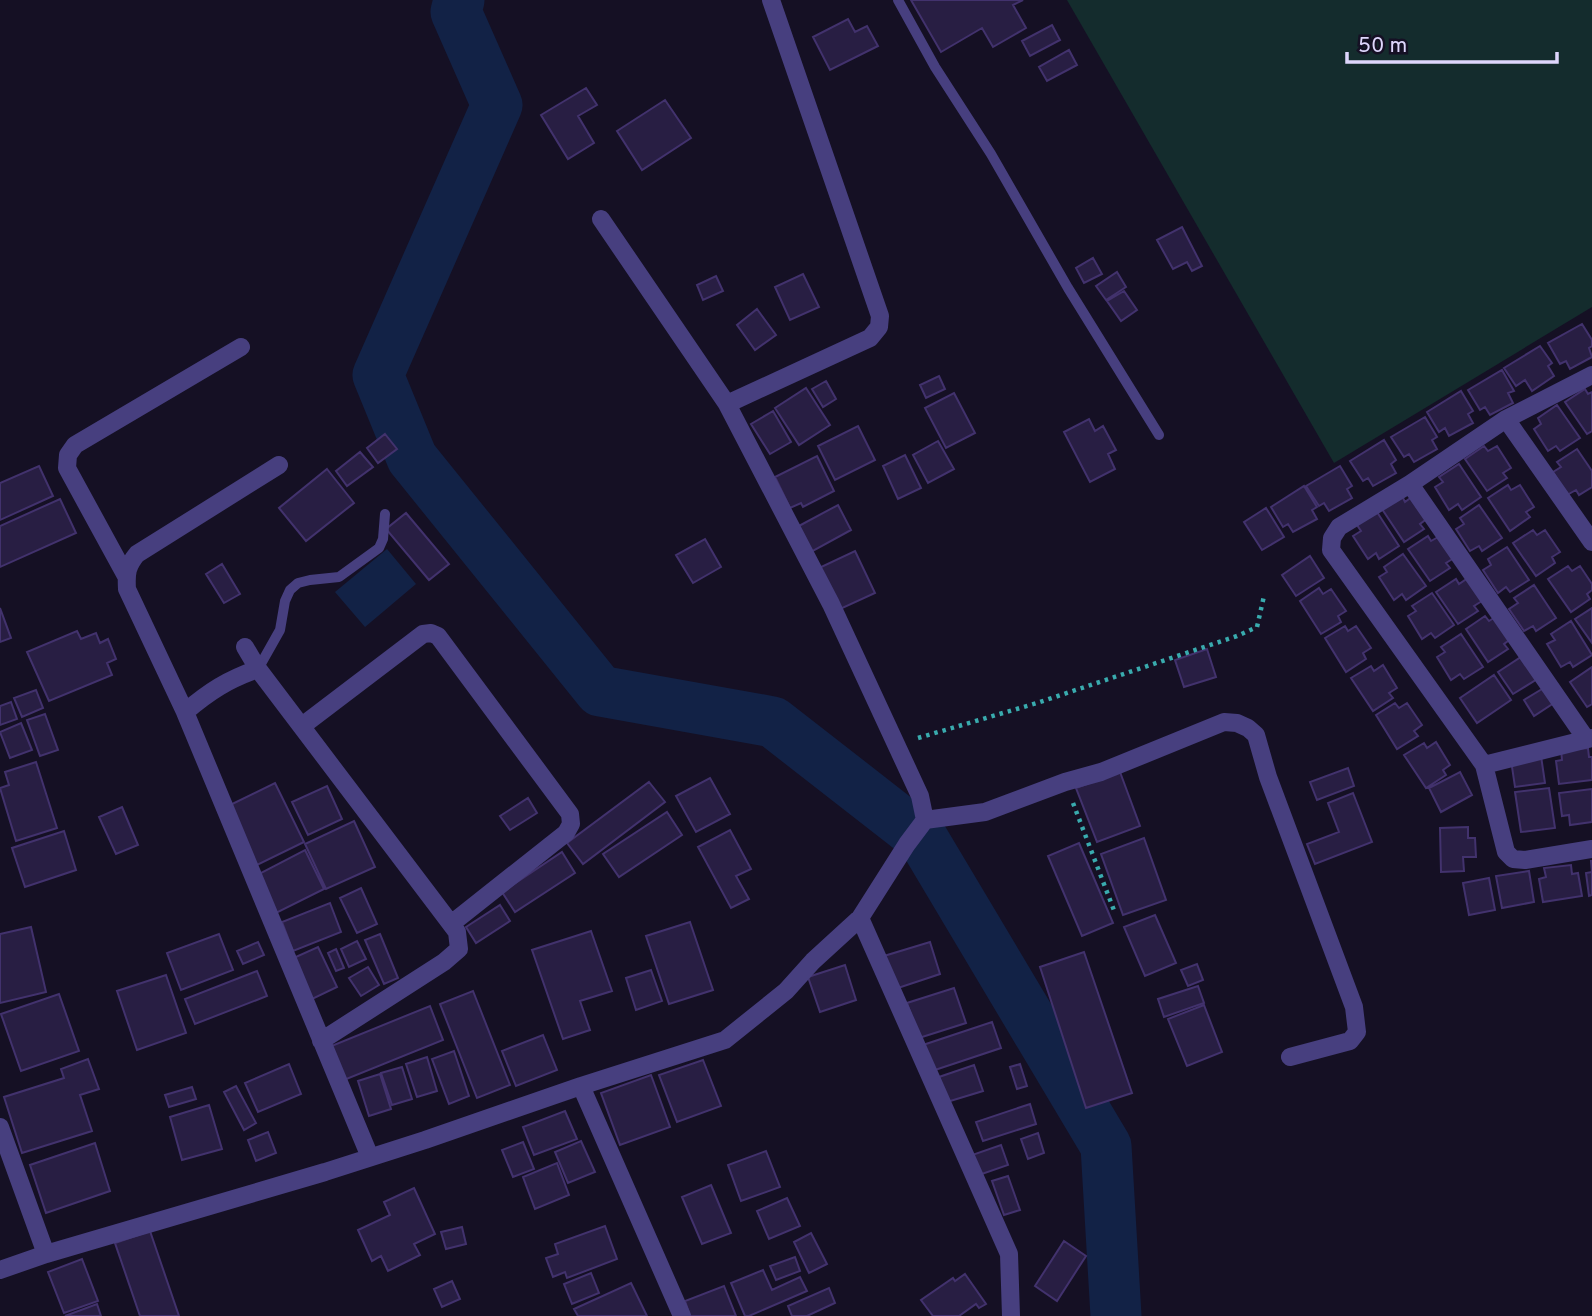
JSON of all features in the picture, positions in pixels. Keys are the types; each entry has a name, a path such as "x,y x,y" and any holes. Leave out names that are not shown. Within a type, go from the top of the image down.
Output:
{"street":[{"path":"727,404 870,338 878,327 880,316 771,0"},
{"path":"0,1270 325,1172 725,1040 786,991 813,961 860,918 916,831 920,796 831,604 727,404 601,219"},
{"path":"126,576 67,468 68,455 75,446 241,347"},
{"path":"1592,375 1506,419 1410,484 1339,527 1332,538 1331,551 1484,765 1506,852 1513,859 1525,860 1592,849"},
{"path":"1506,419 1592,542"},
{"path":"279,464 137,554 130,562 126,576 127,589 184,712 370,1157"},
{"path":"1410,484 1589,739 1484,765"},
{"path":"302,726 423,634 438,636 570,814 571,824 566,833 451,924"},
{"path":"245,647 258,669 457,932 459,949 444,962 321,1041"},
{"path":"184,712 209,691 234,677 258,669"},
{"path":"916,831 985,812 1065,782 1101,772 1224,722 1237,723 1248,728 1256,735 1268,778 1354,1007 1357,1032 1350,1041 1290,1057"},
{"path":"860,918 1009,1254 1012,1316"},
{"path":"581,1086 682,1316"},
{"path":"0,1127 46,1254"}],"lane":[{"path":"898,0 935,67 991,154 1068,288 1159,435"},
{"path":"258,669 280,630 285,601 290,590 298,583 339,577 379,548 383,539 385,514"}],"path":[{"path":"897,744 1037,703 1237,636 1257,627 1264,596"},
{"path":"1065,782 1115,913"}],"green space":[{"path":"1067,0 1592,0 1592,307 1334,463"}],"water":[{"path":"387,549 416,584 365,627 335,592"}],"building":[{"path":"911,0 1023,0 1013,5 1026,28 993,47 982,28 941,52"},
{"path":"848,19 855,32 867,26 878,46 830,70 813,37"},
{"path":"1052,25 1060,40 1030,56 1022,41"},
{"path":"1069,50 1077,65 1047,81 1039,67"},
{"path":"586,88 597,105 578,116 594,143 568,159 541,115"},
{"path":"665,100 691,138 642,170 617,131"},
{"path":"1182,227 1202,266 1192,271 1187,262 1173,269 1157,240"},
{"path":"1093,258 1102,274 1084,283 1076,268"},
{"path":"1117,272 1126,287 1106,300 1096,286"},
{"path":"803,274 819,307 790,320 775,287"},
{"path":"716,276 723,291 703,300 697,285"},
{"path":"1124,291 1137,310 1121,321 1107,301"},
{"path":"757,309 776,335 755,350 737,325"},
{"path":"1582,324 1592,340 1592,346 1589,348 1592,357 1570,369 1566,361 1560,364 1548,343"},
{"path":"1540,346 1552,363 1548,366 1554,376 1532,391 1525,380 1516,386 1504,368"},
{"path":"1502,370 1514,391 1508,393 1513,403 1490,415 1485,407 1480,410 1468,390"},
{"path":"939,376 945,389 926,398 920,385"},
{"path":"826,381 836,399 823,407 812,389"},
{"path":"806,388 830,425 799,445 775,408"},
{"path":"1585,389 1588,394 1592,392 1592,431 1587,434 1565,402"},
{"path":"1461,391 1473,411 1468,414 1473,423 1449,436 1445,428 1439,432 1427,412"},
{"path":"954,393 975,433 946,448 925,408"},
{"path":"1557,405 1580,438 1560,451 1556,446 1548,451 1534,429 1541,424 1538,418"},
{"path":"773,411 791,442 770,454 751,424"},
{"path":"1425,417 1437,437 1432,440 1437,449 1414,462 1409,454 1404,457 1391,437"},
{"path":"1089,419 1095,431 1103,426 1116,450 1108,454 1115,469 1090,482 1064,432"},
{"path":"858,426 875,460 835,480 818,446"},
{"path":"385,434 397,449 378,463 367,448"},
{"path":"1384,440 1396,460 1391,464 1396,473 1373,486 1368,478 1363,481 1350,461"},
{"path":"938,441 954,469 928,483 913,455"},
{"path":"1484,446 1488,451 1497,446 1511,468 1503,473 1507,478 1487,491 1465,459"},
{"path":"1577,449 1592,471 1592,487 1579,495 1576,490 1567,495 1553,472 1561,467 1557,462"},
{"path":"360,452 373,467 347,486 336,471"},
{"path":"905,455 921,488 898,499 883,466"},
{"path":"817,456 834,491 803,507 801,503 790,508 775,477"},
{"path":"1459,464 1481,497 1462,510 1458,504 1449,510 1435,487 1443,482 1439,477"},
{"path":"39,466 53,496 0,520 0,483"},
{"path":"1340,466 1352,486 1347,489 1352,498 1329,511 1324,503 1319,506 1306,486"},
{"path":"327,469 354,503 306,541 279,508"},
{"path":"1508,485 1511,490 1520,485 1534,507 1526,512 1530,517 1510,531 1488,498"},
{"path":"1304,486 1317,507 1312,510 1317,519 1293,532 1288,524 1283,527 1271,507"},
{"path":"1402,496 1405,502 1413,496 1428,518 1420,524 1424,529 1404,542 1382,509"},
{"path":"60,499 76,533 0,567 0,526"},
{"path":"838,505 851,530 811,552 797,527"},
{"path":"1479,505 1502,538 1482,551 1479,546 1470,551 1456,529 1464,524 1460,518"},
{"path":"1266,508 1284,537 1262,550 1244,522"},
{"path":"1377,512 1399,546 1379,559 1376,553 1368,559 1353,536 1361,531 1357,525"},
{"path":"406,513 449,564 429,580 386,529"},
{"path":"1533,530 1537,535 1545,530 1560,552 1552,557 1555,563 1536,576 1513,543"},
{"path":"1428,536 1431,541 1440,536 1454,558 1446,563 1450,568 1430,581 1408,549"},
{"path":"705,539 721,567 693,583 676,555"},
{"path":"1507,547 1529,580 1510,592 1506,587 1498,593 1483,570 1491,565 1488,559"},
{"path":"855,551 875,593 838,610 819,568"},
{"path":"1403,554 1426,586 1406,600 1402,594 1394,600 1379,577 1387,572 1384,567"},
{"path":"1310,556 1324,578 1296,596 1282,575"},
{"path":"222,564 240,594 224,603 206,574"},
{"path":"1568,566 1572,571 1580,566 1592,584 1592,590 1587,594 1590,599 1571,612 1548,579"},
{"path":"1468,578 1482,601 1474,606 1478,611 1458,624 1436,592 1456,579 1459,584"},
{"path":"1534,585 1556,618 1536,631 1533,626 1524,631 1509,609 1518,603 1514,598"},
{"path":"1319,588 1323,594 1331,589 1346,611 1338,616 1341,622 1321,634 1300,601"},
{"path":"1432,593 1454,625 1435,638 1431,633 1422,639 1408,616 1416,611 1412,606"},
{"path":"0,608 11,638 0,642"},
{"path":"1592,608 1592,643 1575,619"},
{"path":"1485,616 1489,621 1497,616 1512,638 1504,644 1508,649 1488,662 1466,629"},
{"path":"1571,621 1592,655 1573,667 1570,662 1561,667 1547,644 1555,640 1551,634"},
{"path":"1345,626 1348,631 1356,626 1371,648 1363,653 1366,659 1346,672 1325,638"},
{"path":"77,631 81,639 96,633 100,643 108,639 116,659 107,663 112,675 49,701 27,652"},
{"path":"1461,634 1483,667 1464,679 1460,674 1451,680 1437,657 1445,652 1441,647"},
{"path":"1207,649 1216,677 1184,687 1175,660"},
{"path":"1524,655 1539,678 1513,694 1498,672"},
{"path":"1383,665 1397,688 1389,693 1393,698 1373,711 1351,678 1371,666 1374,671"},
{"path":"1592,667 1592,704 1587,707 1570,682"},
{"path":"1494,675 1511,700 1477,723 1460,698"},
{"path":"1547,686 1557,701 1534,716 1524,700"},
{"path":"36,690 43,708 22,717 14,698"},
{"path":"11,702 17,719 0,725 0,706"},
{"path":"1395,703 1399,708 1407,703 1422,725 1414,731 1418,736 1397,749 1376,715"},
{"path":"45,714 58,750 40,756 27,720"},
{"path":"21,723 32,750 10,758 0,732"},
{"path":"1436,742 1450,765 1443,770 1446,775 1426,788 1404,755 1424,743 1427,748"},
{"path":"1588,748 1589,757 1592,757 1592,780 1559,784 1556,761 1562,760 1561,750"},
{"path":"1541,756 1545,783 1515,787 1511,760"},
{"path":"36,762 57,828 16,841 0,788 9,785 5,772"},
{"path":"1348,768 1354,786 1317,800 1310,782"},
{"path":"1120,772 1140,826 1097,842 1076,788"},
{"path":"1460,772 1472,795 1441,812 1429,788"},
{"path":"710,778 730,814 696,832 676,796"},
{"path":"649,782 665,802 583,864 567,843"},
{"path":"275,783 304,842 255,866 226,807"},
{"path":"327,786 342,819 308,835 292,802"},
{"path":"1549,788 1555,828 1521,832 1515,792"},
{"path":"1592,789 1592,822 1570,825 1569,815 1562,816 1559,793"},
{"path":"1353,793 1372,842 1315,864 1307,844 1339,832 1328,803"},
{"path":"528,798 537,813 510,830 500,816"},
{"path":"122,807 138,845 116,854 99,817"},
{"path":"667,812 682,835 619,877 603,854"},
{"path":"354,821 375,867 326,889 305,844"},
{"path":"1468,827 1468,838 1475,838 1476,857 1463,857 1464,871 1441,872 1440,828"},
{"path":"730,830 751,869 736,876 749,899 731,908 698,847"},
{"path":"64,831 76,870 25,887 12,848"},
{"path":"1144,838 1166,900 1123,915 1101,854"},
{"path":"1079,843 1113,923 1082,936 1048,856"},
{"path":"305,850 324,889 272,915 255,876"},
{"path":"562,852 575,873 515,912 502,892"},
{"path":"1571,865 1572,874 1578,873 1582,896 1543,902 1539,879 1546,877 1544,868"},
{"path":"1529,871 1534,902 1502,908 1496,876"},
{"path":"1592,872 1592,895 1589,896 1586,873"},
{"path":"1489,878 1495,910 1469,915 1463,883"},
{"path":"361,888 377,924 357,933 340,898"},
{"path":"330,903 341,932 293,951 282,922"},
{"path":"500,905 510,921 476,943 466,927"},
{"path":"1155,915 1176,963 1145,976 1124,927"},
{"path":"690,922 713,990 669,1004 646,936"},
{"path":"31,927 46,992 0,1003 0,934"},
{"path":"591,931 612,991 580,1001 590,1030 563,1039 532,950"},
{"path":"219,934 233,970 181,990 167,953"},
{"path":"380,934 398,978 384,984 365,940"},
{"path":"357,941 366,959 349,967 341,949"},
{"path":"258,942 264,955 243,964 237,951"},
{"path":"930,942 940,974 895,989 884,956"},
{"path":"318,947 337,987 308,1001 289,960"},
{"path":"336,949 344,968 336,971 328,953"},
{"path":"1084,952 1132,1093 1086,1108 1040,967"},
{"path":"1197,964 1203,980 1188,986 1181,970"},
{"path":"845,965 856,1000 820,1012 808,977"},
{"path":"368,967 379,985 361,996 349,978"},
{"path":"651,970 662,1001 636,1010 626,978"},
{"path":"257,971 267,996 195,1024 185,999"},
{"path":"166,975 186,1033 137,1050 117,991"},
{"path":"1198,986 1204,1003 1164,1017 1158,999"},
{"path":"954,988 966,1023 919,1038 907,1003"},
{"path":"473,991 510,1085 477,1098 440,1004"},
{"path":"59,994 79,1051 21,1071 1,1014"},
{"path":"1204,1005 1222,1052 1187,1066 1168,1019"},
{"path":"430,1006 443,1040 344,1080 329,1047"},
{"path":"992,1022 1001,1048 929,1072 920,1046"},
{"path":"543,1035 557,1070 516,1086 502,1051"},
{"path":"454,1051 469,1096 449,1104 432,1059"},
{"path":"427,1057 437,1091 417,1097 406,1064"},
{"path":"88,1059 99,1089 80,1095 92,1131 22,1153 4,1097 64,1078 61,1069"},
{"path":"703,1060 721,1106 677,1122 659,1075"},
{"path":"289,1064 301,1094 258,1112 245,1083"},
{"path":"1020,1064 1027,1086 1017,1089 1010,1067"},
{"path":"974,1065 983,1091 947,1102 939,1077"},
{"path":"402,1067 412,1099 392,1105 381,1073"},
{"path":"380,1074 391,1109 369,1116 358,1081"},
{"path":"651,1075 670,1127 620,1145 601,1093"},
{"path":"236,1086 256,1123 244,1130 224,1092"},
{"path":"192,1087 196,1099 169,1107 165,1095"},
{"path":"1030,1104 1036,1124 983,1141 976,1122"},
{"path":"209,1105 222,1149 182,1160 170,1117"},
{"path":"565,1111 577,1139 534,1155 523,1127"},
{"path":"268,1132 276,1153 256,1161 248,1140"},
{"path":"1038,1133 1044,1153 1028,1159 1021,1139"},
{"path":"581,1141 595,1172 568,1183 555,1152"},
{"path":"523,1142 534,1169 513,1177 502,1150"},
{"path":"95,1143 110,1191 46,1213 30,1165"},
{"path":"1001,1145 1008,1165 979,1175 972,1155"},
{"path":"766,1151 780,1187 741,1201 728,1165"},
{"path":"557,1163 569,1195 535,1209 523,1177"},
{"path":"1008,1176 1020,1210 1004,1215 992,1181"},
{"path":"711,1185 731,1233 702,1244 682,1197"},
{"path":"414,1188 435,1234 414,1244 420,1255 388,1271 381,1256 372,1261 358,1230 390,1215 384,1202"},
{"path":"787,1198 800,1226 769,1239 757,1211"},
{"path":"605,1226 617,1259 567,1278 565,1272 553,1277 546,1258 558,1254 555,1244"},
{"path":"462,1227 466,1244 446,1249 441,1232"},
{"path":"150,1231 179,1316 140,1316 115,1243"},
{"path":"811,1233 827,1264 809,1273 794,1242"},
{"path":"1064,1241 1086,1256 1057,1301 1035,1286"},
{"path":"795,1257 800,1271 776,1280 770,1266"},
{"path":"82,1259 98,1301 64,1313 48,1272"},
{"path":"763,1270 772,1290 800,1277 807,1291 745,1316 731,1283"},
{"path":"591,1273 599,1293 572,1304 564,1284"},
{"path":"965,1274 986,1304 979,1308 976,1304 959,1316 933,1316 921,1300 953,1278 955,1281"},
{"path":"452,1281 460,1299 442,1307 434,1289"},
{"path":"631,1283 647,1316 578,1316 574,1309"},
{"path":"724,1286 736,1316 690,1316 685,1301"},
{"path":"829,1288 835,1303 807,1316 792,1316 788,1306"},
{"path":"97,1304 101,1316 65,1316"}],"waterway":[{"path":"459,0 456,12 497,105 378,375 412,458 600,691 773,722 923,839 1106,1146 1116,1316"}]}
